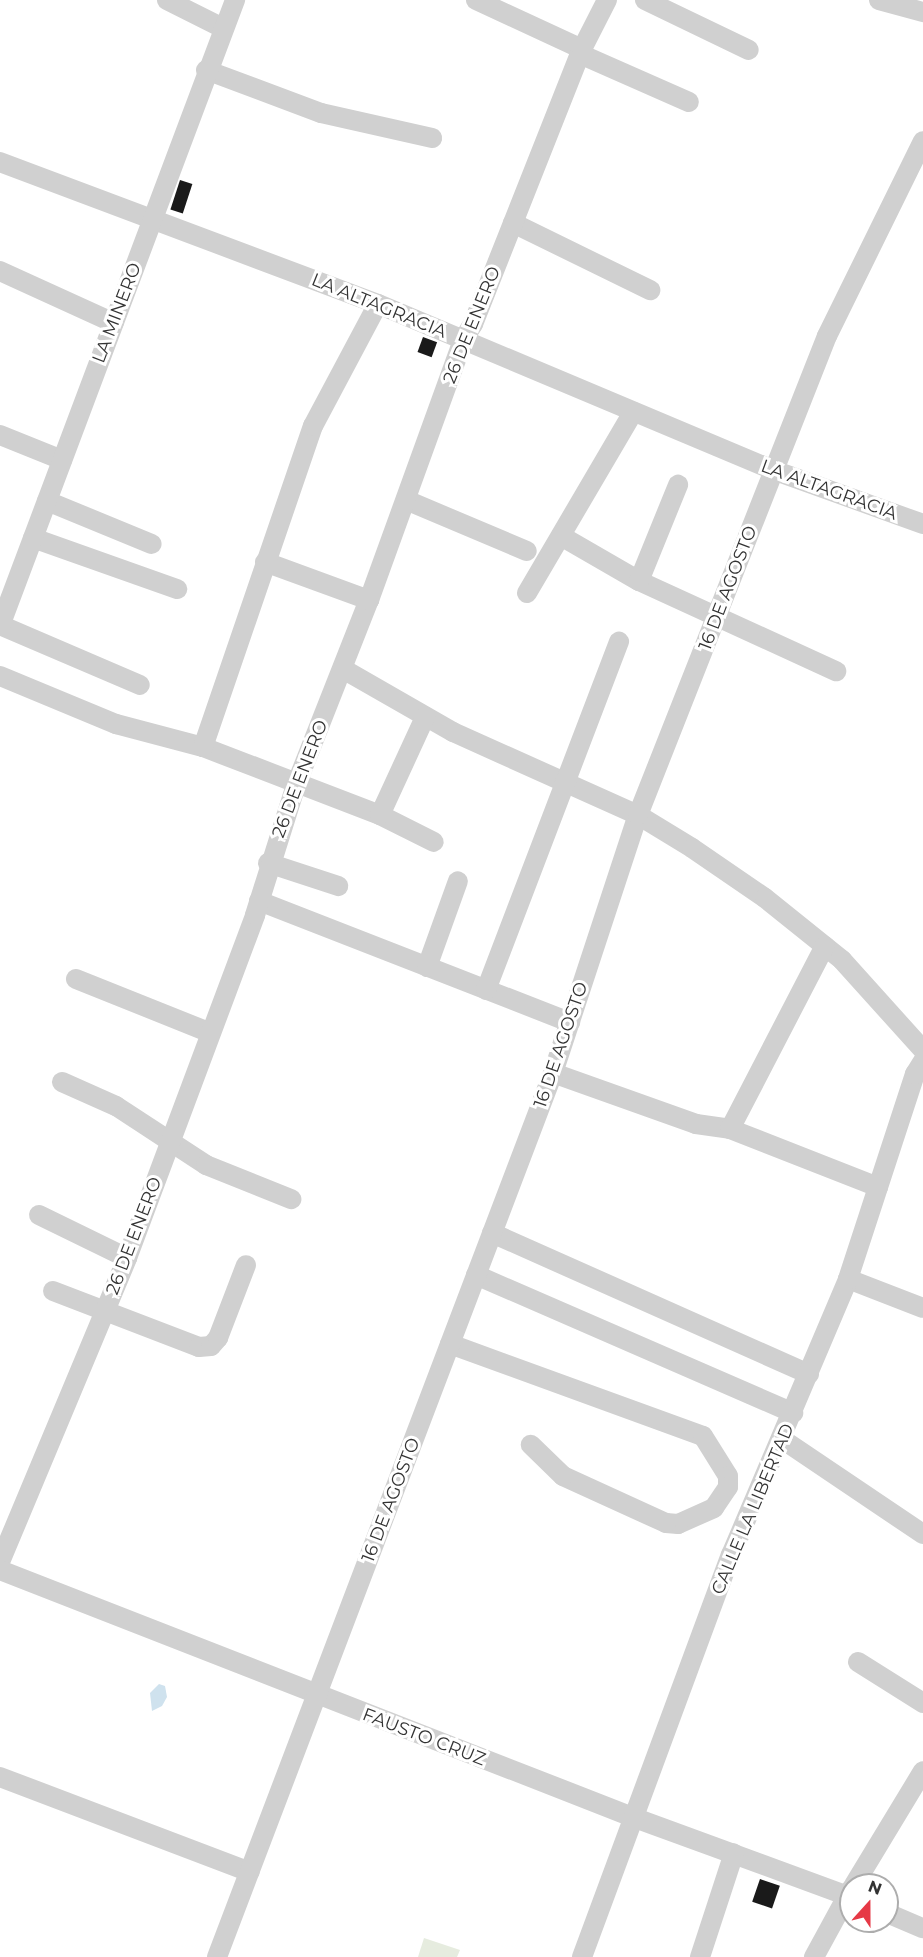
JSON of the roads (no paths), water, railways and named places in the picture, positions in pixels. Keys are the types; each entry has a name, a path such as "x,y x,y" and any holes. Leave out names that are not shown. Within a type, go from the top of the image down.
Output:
{"street":[{"path":"167,0 223,28"},
{"name":"LA MINERO","path":"0,625 153,219 206,70 235,0"},
{"path":"476,0 688,102"},
{"name":"26 DE ENERO","path":"0,1562 127,1257 260,901 268,863 296,785 369,600 463,340 473,324 581,52 607,0"},
{"path":"645,0 749,50"},
{"path":"879,0 923,12"},
{"path":"206,70 321,113 432,138"},
{"name":"16 DE AGOSTO","path":"217,1957 553,1073 638,815 827,336 923,141"},
{"name":"LA ALTAGRACIA","path":"0,162 378,304 773,470 923,524"},
{"path":"513,223 650,290"},
{"path":"0,271 114,323"},
{"path":"203,747 313,426 378,304"},
{"path":"527,592 633,412"},
{"path":"0,435 62,460"},
{"path":"639,580 678,485"},
{"path":"406,500 527,551"},
{"path":"47,501 152,544"},
{"path":"561,536 639,580 836,671"},
{"path":"33,538 177,589"},
{"path":"265,562 369,600"},
{"path":"0,625 140,685"},
{"path":"486,990 562,784 619,641"},
{"path":"343,669 425,717 562,784 638,815 765,898 825,946 923,1050"},
{"path":"0,676 116,724 203,747 296,785 380,815 434,842"},
{"path":"380,815 425,717"},
{"path":"268,863 338,886"},
{"path":"427,967 458,881"},
{"path":"260,901 570,1022"},
{"path":"730,1129 825,946"},
{"path":"76,979 211,1033"},
{"name":"CALLE LA LIBERTAD","path":"582,1957 731,1555 848,1279 915,1074 923,1061"},
{"path":"553,1073 696,1124 730,1129 878,1187"},
{"path":"62,1082 116,1106 206,1165 291,1199"},
{"path":"39,1215 127,1257"},
{"path":"492,1233 809,1374"},
{"path":"53,1291 199,1347 211,1346 218,1338 246,1264"},
{"path":"476,1275 793,1413"},
{"path":"848,1279 923,1308"},
{"path":"450,1344 703,1436 728,1476 728,1486 714,1508 678,1524 666,1523 563,1476 531,1445"},
{"path":"782,1439 923,1534"},
{"name":"FAUSTO CRUZ","path":"0,1570 634,1818 839,1888"},
{"path":"858,1662 923,1703"},
{"path":"862,1873 923,1771"},
{"path":"0,1777 250,1872"},
{"path":"700,1957 734,1853"},
{"path":"814,1957 839,1913"},
{"path":"899,1918 923,1928"}],"water":[{"path":"159,1684 165,1686 167,1697 162,1706 152,1711 150,1693"}]}
